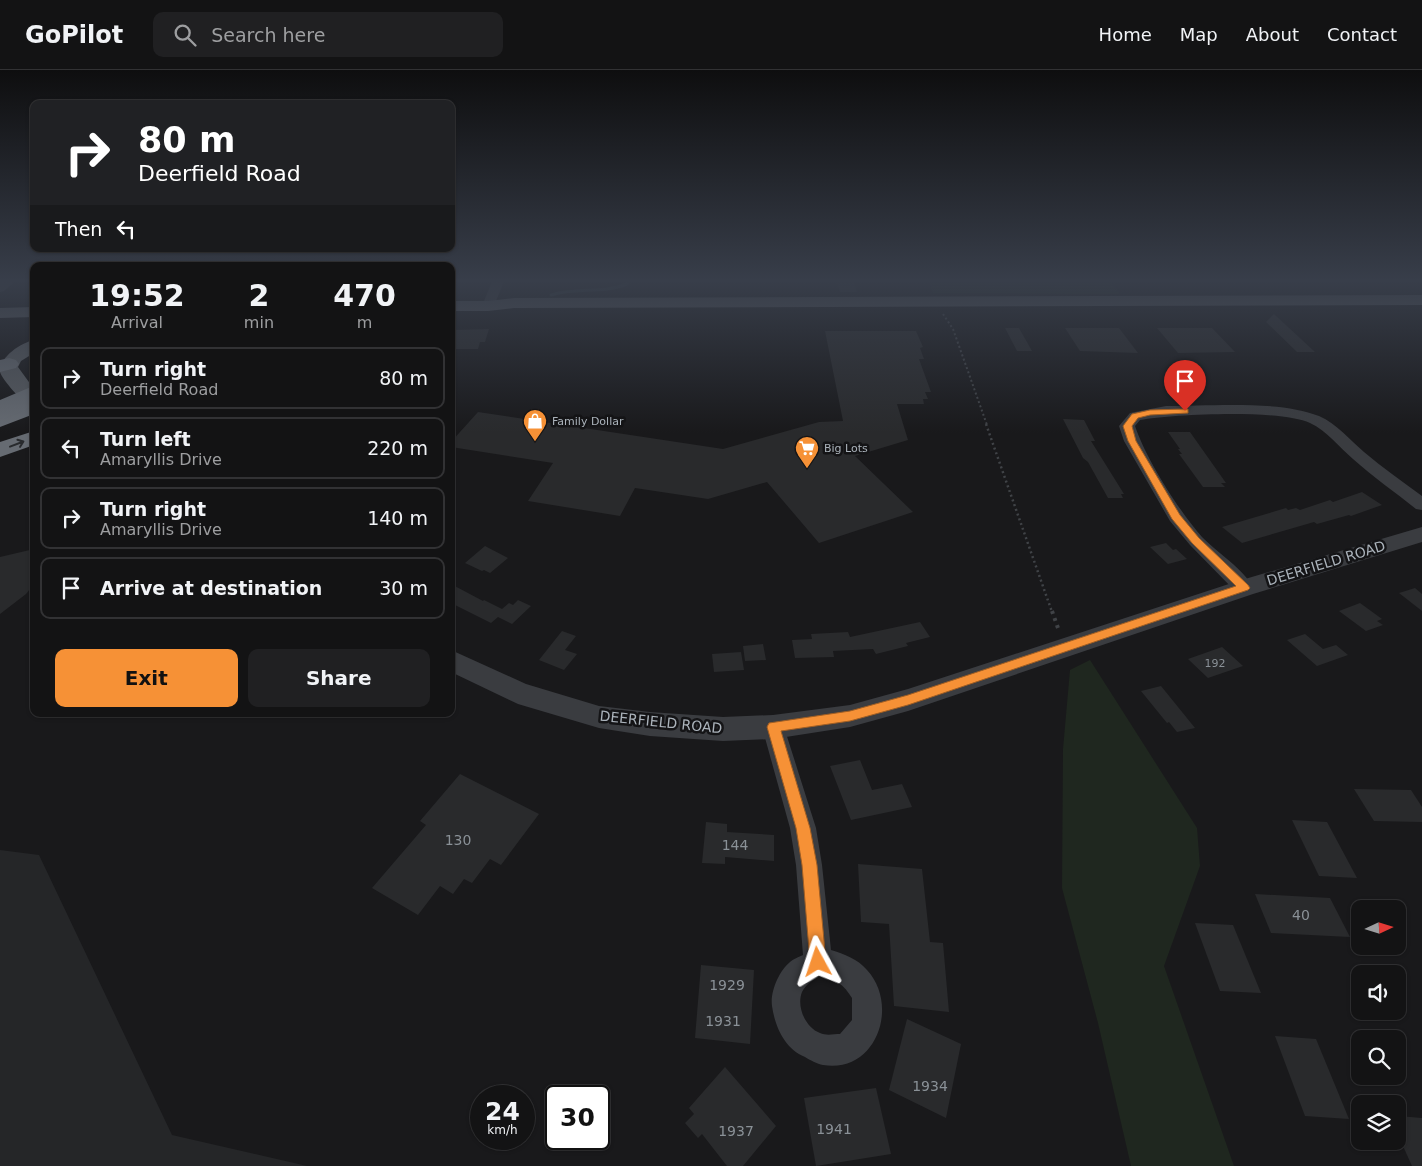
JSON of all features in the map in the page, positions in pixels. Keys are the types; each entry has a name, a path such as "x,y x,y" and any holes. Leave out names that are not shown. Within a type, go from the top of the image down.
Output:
{"highway":[{"path":"3,415 30,398"},
{"path":"3,415 30,407"},
{"path":"0,450 30,439"}],"main road":[{"path":"30,347 4,365 30,397"}],"street":[{"path":"1244,588 1196,541 1176,517 1132,441 1128,426 1135,416 1166,411 1260,411 1287,412 1308,418 1327,427 1359,456 1422,505"},
{"name":"DEERFIELD ROAD","path":"455,662 518,693 599,717 650,724 714,729 773,727 850,716 908,700 1244,588 1422,534"},
{"path":"773,727 803,828 809,865 818,962"}],"path":[{"path":"953,330 1059,632"}],"shaded area":[{"path":"1090,660 1197,828 1200,866 1164,966 1234,1166 1131,1166 1098,1023 1062,888 1063,749 1070,670"},
{"path":"0,850 39,855 172,1135 307,1166 0,1166"}],"building":[{"path":"455,330 489,330 485,342 480,342 478,349 455,349"},
{"path":"1006,330 1020,330 1032,351 1017,351"},
{"path":"1066,330 1121,330 1138,353 1080,351"},
{"path":"1159,330 1214,330 1235,352 1178,353"},
{"path":"1274,330 1291,330 1315,352 1297,352"},
{"path":"825,331 916,331 923,347 920,348 924,359 919,359 931,392 925,392 928,399 923,399 924,404 897,404 908,440 855,456 913,512 819,543 767,482 708,499 635,488 620,516 528,501 553,463 455,448 455,438 478,412 723,449 819,422 843,421"},
{"path":"1063,419 1084,420 1095,441 1091,441 1124,494 1121,494 1123,498 1108,498 1088,462 1083,458"},
{"path":"1168,432 1190,432 1226,483 1221,483 1225,487 1203,487 1179,454 1182,454 1178,449 1180,449"},
{"path":"1362,492 1382,505 1351,516 1317,524 1314,522 1242,543 1222,527 1286,508 1288,510 1296,508 1300,510 1330,500 1333,502"},
{"path":"1166,543 1187,559 1168,564 1150,547"},
{"path":"485,546 508,558 490,573 465,563"},
{"path":"30,550 30,589 0,614 0,557"},
{"path":"455,586 502,609 509,603 513,605 518,600 531,606 512,624 498,617 491,623 455,605"},
{"path":"1415,588 1422,594 1422,611 1399,593"},
{"path":"1360,603 1382,619 1377,621 1383,625 1366,631 1339,611"},
{"path":"920,622 930,637 906,643 908,646 876,654 873,649 833,651 834,657 795,658 792,640 812,639 811,634 848,632 850,637"},
{"path":"562,631 576,636 565,650 577,654 564,670 539,660"},
{"path":"1305,634 1323,649 1336,645 1348,655 1317,666 1287,640"},
{"path":"763,644 766,660 745,661 743,646"},
{"path":"1222,647 1243,666 1208,678 1188,659"},
{"path":"741,652 744,670 714,672 712,654"},
{"path":"1161,686 1195,728 1177,732 1169,722 1167,723 1141,691"},
{"path":"860,760 872,790 902,784 912,807 851,820 830,766"},
{"path":"460,774 539,814 501,865 490,859 472,883 464,879 453,894 440,886 418,915 372,888 426,825 420,821"},
{"path":"1354,789 1411,790 1422,807 1422,822 1374,821"},
{"path":"1292,820 1327,822 1357,878 1319,876"},
{"path":"706,822 727,824 727,832 774,835 774,861 725,857 725,864 702,863"},
{"path":"858,864 922,869 930,942 943,943 949,1012 894,1006 889,924 861,922"},
{"path":"1255,894 1330,898 1350,937 1271,933"},
{"path":"1195,923 1233,925 1261,993 1220,991"},
{"path":"701,965 754,970 750,1044 695,1038"},
{"path":"907,1019 961,1044 946,1118 889,1090"},
{"path":"1275,1036 1316,1039 1349,1119 1305,1116"},
{"path":"725,1067 776,1126 743,1166 727,1166 702,1134 698,1138 685,1123 694,1114 689,1108"},
{"path":"876,1088 891,1154 816,1166 804,1098"},
{"path":"1406,1117 1422,1118 1422,1166 1412,1166 1405,1150"}],"place":[{"name":"Family Dollar","path":"535,442"},
{"name":"Big Lots","path":"807,469"}],"route":[{"path":"818,962 809,865 803,828 773,727 850,716 908,700 1244,588 1196,541 1176,517 1132,441 1128,426 1135,416 1150,412 1185,411"}]}
